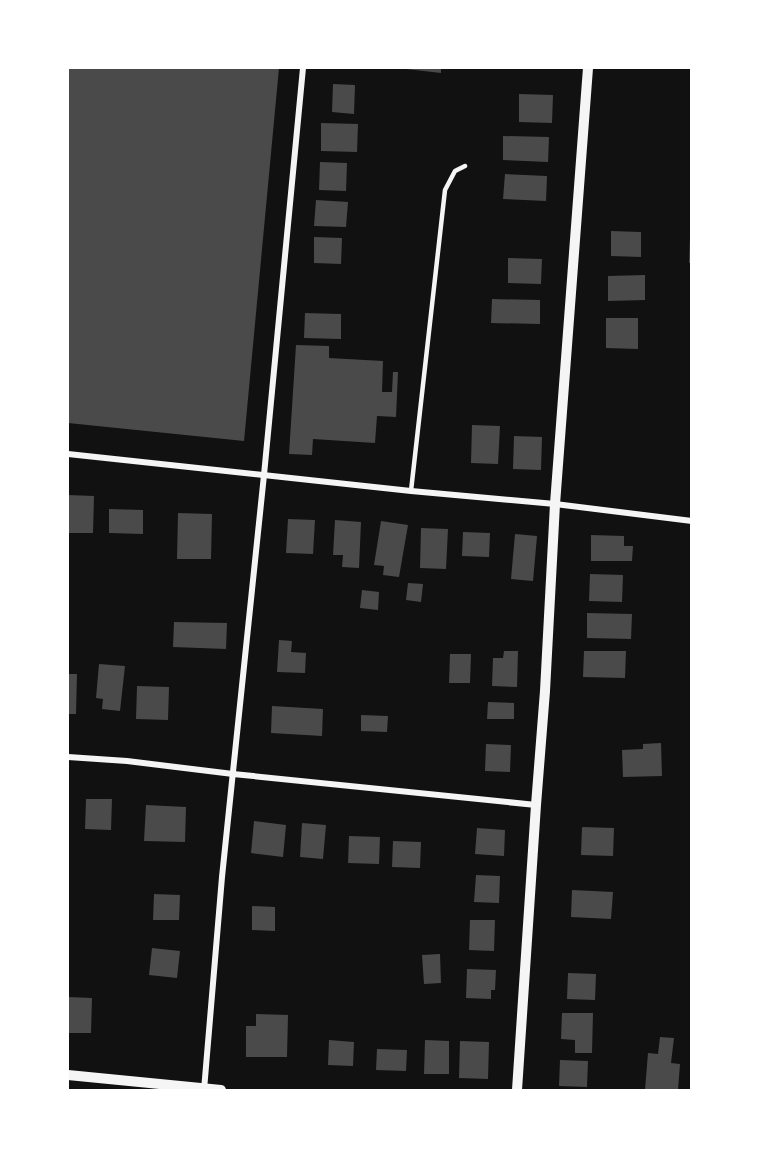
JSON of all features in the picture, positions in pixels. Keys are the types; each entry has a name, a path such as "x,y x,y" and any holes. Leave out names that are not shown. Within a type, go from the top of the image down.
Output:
{"street":[{"path":"204,1090 219,912 303,68"},
{"path":"517,1090 545,691 555,504 588,68"},
{"path":"68,454 555,504 692,521"},
{"path":"68,757 127,761 536,805"},
{"path":"68,1075 221,1090"}],"lane":[{"path":"411,491 445,190 455,171 465,166"}],"building":[{"path":"68,68 279,68 244,441 68,423"},
{"path":"441,68 441,73 406,69"},
{"path":"333,84 355,85 354,114 332,112"},
{"path":"519,94 553,95 552,123 519,122"},
{"path":"321,123 358,124 357,152 321,151"},
{"path":"503,136 549,137 548,162 503,160"},
{"path":"320,162 347,163 346,191 319,190"},
{"path":"505,174 547,176 546,201 503,199"},
{"path":"316,200 348,202 346,227 314,226"},
{"path":"611,231 641,232 641,257 611,256"},
{"path":"314,237 342,238 341,264 314,263"},
{"path":"690,238 692,238 692,263 689,263"},
{"path":"508,258 542,259 541,284 508,283"},
{"path":"645,275 645,300 608,301 608,276"},
{"path":"492,299 540,300 540,324 491,323"},
{"path":"305,313 341,314 341,339 304,338"},
{"path":"606,318 638,318 638,349 606,348"},
{"path":"296,345 329,346 329,358 383,361 382,392 392,392 393,372 398,372 396,417 377,416 375,443 313,439 312,455 289,454"},
{"path":"472,425 500,426 498,464 471,463"},
{"path":"514,436 542,437 541,470 513,469"},
{"path":"68,495 94,496 93,533 68,533"},
{"path":"109,509 143,510 143,534 109,533"},
{"path":"178,513 212,514 211,559 177,559"},
{"path":"288,519 315,520 313,554 286,553"},
{"path":"335,520 361,522 359,568 342,567 343,555 333,555"},
{"path":"381,521 408,525 399,577 383,575 384,566 374,565"},
{"path":"421,528 448,529 446,569 420,568"},
{"path":"463,532 490,533 489,557 462,556"},
{"path":"515,534 537,536 533,581 511,579"},
{"path":"591,535 624,536 624,546 633,546 632,561 591,561"},
{"path":"590,574 623,575 622,602 589,601"},
{"path":"408,583 423,584 421,602 406,600"},
{"path":"362,590 379,592 378,610 360,608"},
{"path":"587,613 632,614 631,639 587,638"},
{"path":"174,622 227,623 226,649 173,647"},
{"path":"279,640 292,641 291,652 306,653 305,673 277,672"},
{"path":"504,651 518,651 517,687 492,686 493,658 503,658"},
{"path":"584,651 626,651 625,678 583,677"},
{"path":"450,654 471,654 470,683 449,683"},
{"path":"99,664 125,666 120,711 102,709 103,699 96,698"},
{"path":"68,674 77,674 76,714 68,714"},
{"path":"137,686 169,687 168,720 136,719"},
{"path":"488,702 514,703 514,719 487,719"},
{"path":"272,706 323,709 322,736 271,733"},
{"path":"361,715 388,716 387,732 361,731"},
{"path":"661,743 662,776 623,777 622,750 643,749 643,744"},
{"path":"486,744 511,745 510,772 485,771"},
{"path":"86,799 112,799 111,830 85,829"},
{"path":"146,805 186,807 185,842 144,841"},
{"path":"254,821 286,825 283,857 251,853"},
{"path":"302,823 326,825 323,859 300,857"},
{"path":"582,827 614,828 613,856 581,855"},
{"path":"477,828 505,830 504,856 475,854"},
{"path":"349,836 380,837 379,864 348,863"},
{"path":"393,841 421,842 420,868 392,867"},
{"path":"476,875 500,876 499,903 474,902"},
{"path":"572,890 613,892 611,919 571,917"},
{"path":"154,894 180,895 179,920 153,920"},
{"path":"252,906 275,907 275,931 252,930"},
{"path":"470,920 495,920 494,951 469,950"},
{"path":"152,948 180,951 177,978 149,975"},
{"path":"440,954 441,983 424,984 422,955"},
{"path":"467,969 496,970 495,990 491,990 491,999 466,998"},
{"path":"568,973 596,974 595,1000 567,999"},
{"path":"68,997 92,998 91,1033 68,1033"},
{"path":"562,1013 593,1013 592,1053 575,1053 575,1040 561,1039"},
{"path":"256,1014 288,1015 287,1057 246,1057 246,1026 256,1026"},
{"path":"660,1037 674,1038 671,1063 680,1064 678,1090 645,1090 648,1053 658,1054"},
{"path":"329,1040 354,1042 353,1066 328,1065"},
{"path":"425,1040 449,1041 449,1074 424,1074"},
{"path":"460,1041 489,1042 488,1079 459,1078"},
{"path":"377,1049 407,1050 406,1071 376,1070"},
{"path":"560,1060 588,1061 587,1087 559,1086"}]}
